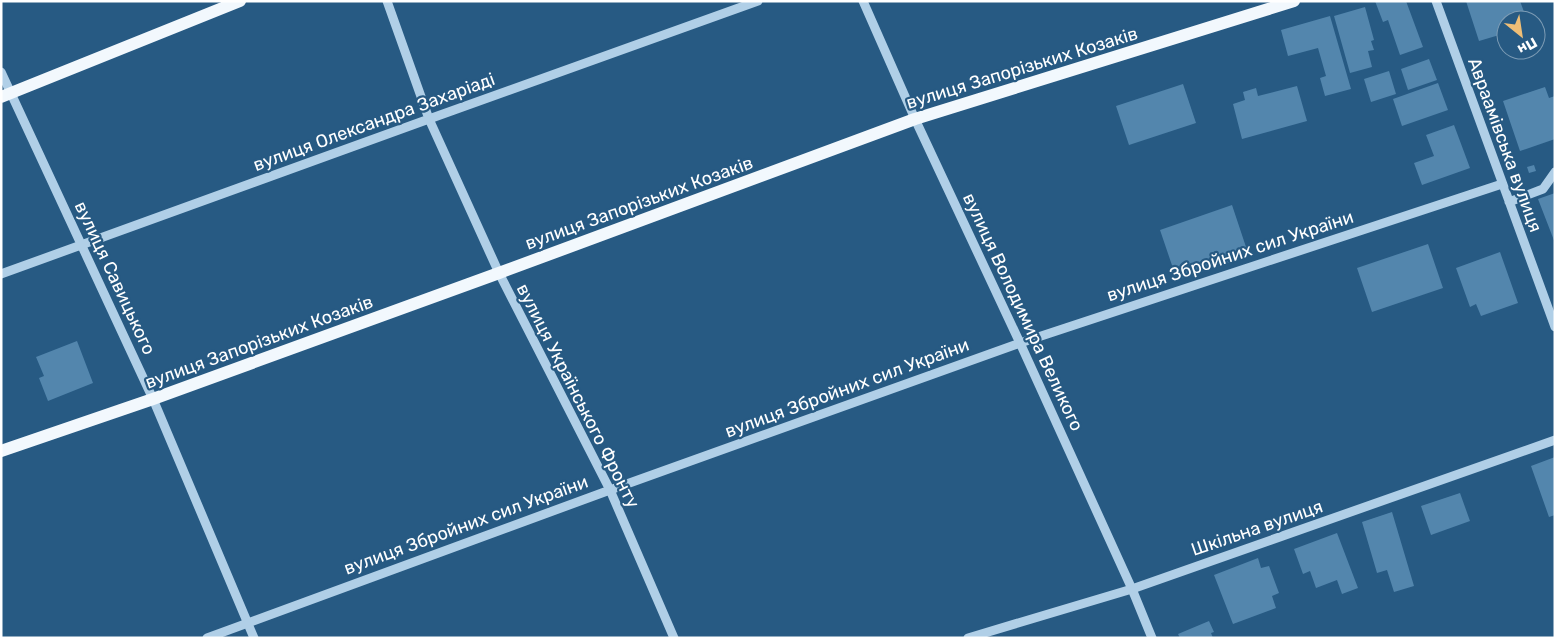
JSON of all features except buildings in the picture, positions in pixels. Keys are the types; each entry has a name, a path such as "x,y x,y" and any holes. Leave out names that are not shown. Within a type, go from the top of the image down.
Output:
{"main road":[{"path":"6,95 240,1"},
{"name":"вулиця Запорізьких Козаків","path":"1,451 153,399 499,274 915,119 1294,1"}],"street":[{"name":"вулиця Українського Фронту","path":"387,1 429,118 499,274 610,490 674,638"},
{"name":"вулиця Олександра Захаріаді","path":"1,274 429,118 758,1"},
{"name":"вулиця Володимира Великого","path":"862,1 1132,589 1152,638"},
{"name":"Авраамівська вулиця","path":"1436,1 1555,327"},
{"name":"вулиця Савицького","path":"1,72 6,95 82,245 153,399 254,638"},
{"path":"1509,202 1544,189 1555,172"},
{"name":"вулиця Збройних сил України","path":"207,638 610,490 1020,343 1502,184"},
{"name":"Шкільна вулиця","path":"968,638 1132,589 1555,440"}]}
